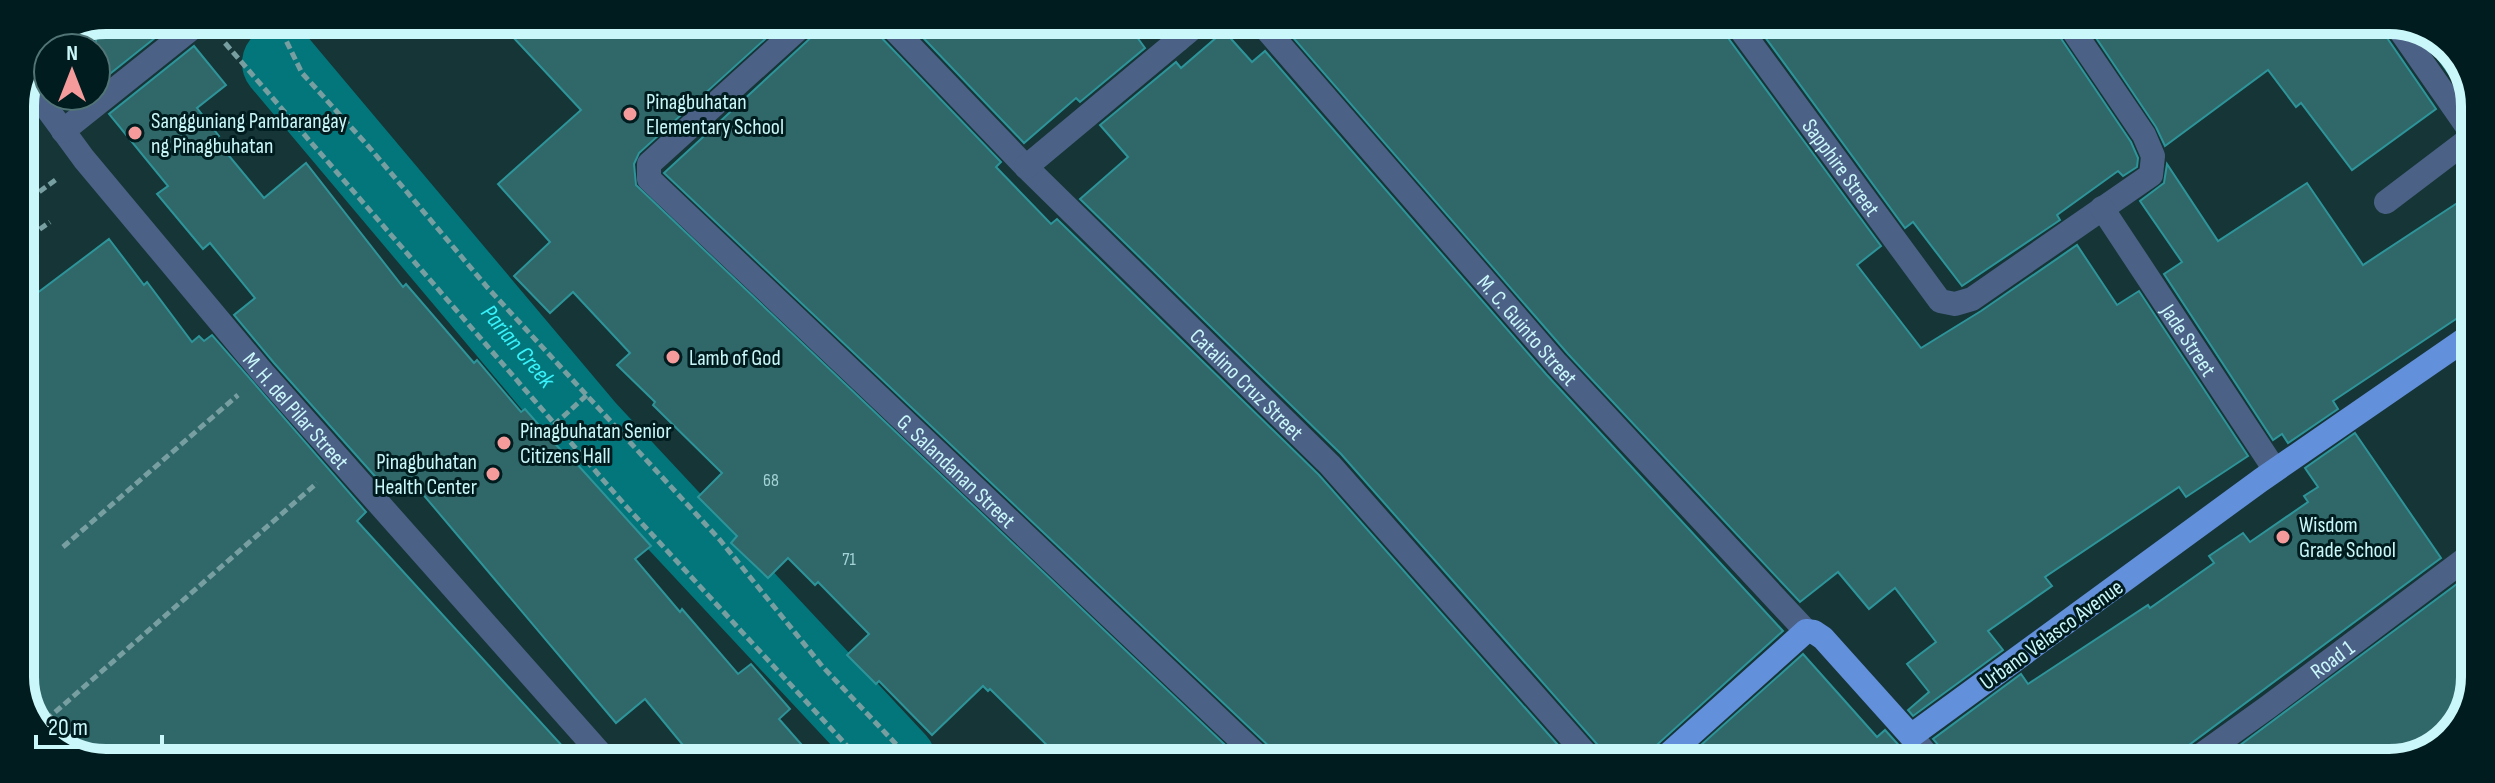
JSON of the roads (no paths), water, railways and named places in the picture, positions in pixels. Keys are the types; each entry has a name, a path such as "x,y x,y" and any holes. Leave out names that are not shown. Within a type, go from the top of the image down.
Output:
{"main road":[{"name":"Urbano Velasco Avenue","path":"1911,736 2275,470 2461,342"},
{"path":"1674,749 1806,631 1823,638 1911,736"}],"street":[{"path":"63,131 184,34"},
{"name":"G. Salandanan Street","path":"793,34 649,164 649,179 1250,749"},
{"name":"Catalino Cruz Street","path":"898,34 1026,167 1330,465 1581,749"},
{"path":"1173,34 1178,40"},
{"path":"1026,167 1185,34"},
{"name":"M. C. Guinto Street","path":"1270,34 1557,364 1806,631"},
{"name":"Sapphire Street","path":"1744,34 1940,301 1955,304 1972,299 2102,208"},
{"path":"2075,34 2144,135 2153,156 2151,175 2102,208"},
{"path":"2404,36 2461,118"},
{"name":"M. H. del Pilar Street","path":"35,92 63,131 263,373 596,749"},
{"path":"2386,202 2461,147"},
{"name":"Jade Street","path":"2102,208 2275,470"},
{"name":"Road 1","path":"2210,749 2461,562"},
{"path":"1911,736 1922,749"}],"waterway":[{"name":"Parian Creek","path":"280,63 588,429 887,749"}],"place":[{"name":"Pinagbuhatan Elementary School","path":"630,114"},
{"name":"Sangguniang Pambarangay ng Pinagbuhatan","path":"135,133"},
{"name":"Lamb of God","path":"673,357"},
{"name":"Pinagbuhatan Senior Citizens Hall","path":"504,443"},
{"name":"Pinagbuhatan Health Center","path":"493,474"},
{"name":"Wisdom Grade School","path":"2283,537"}]}
